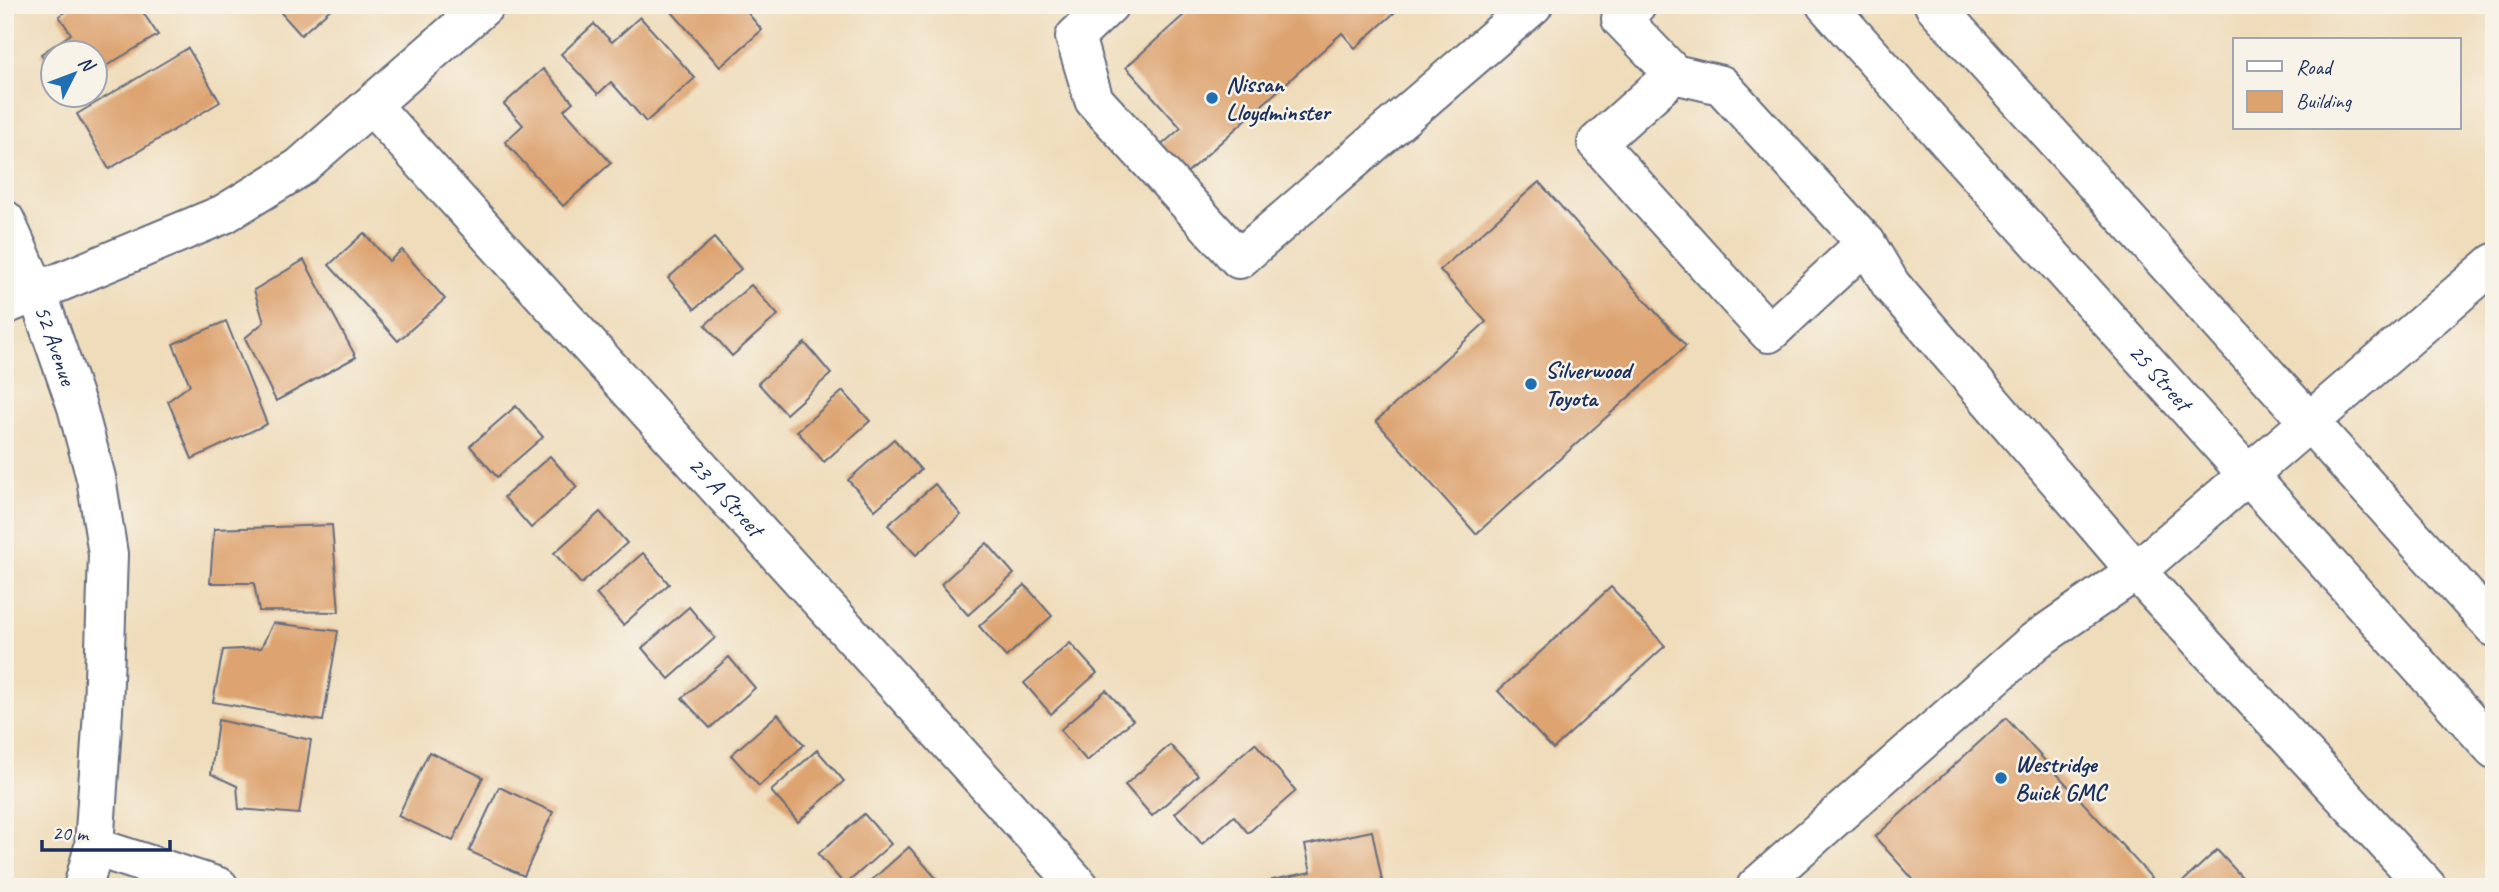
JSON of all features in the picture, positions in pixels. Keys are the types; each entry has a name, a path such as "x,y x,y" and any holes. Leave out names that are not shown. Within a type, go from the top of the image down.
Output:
{"street":[{"name":"52 Avenue","path":"83,887 94,847 103,711 108,554 96,478 77,407 21,298 224,214 299,168 485,5"},
{"path":"1110,5 1075,37 1094,100 1239,259 1533,5"},
{"name":"25 Street","path":"1826,5 2494,749"},
{"path":"1934,5 2494,627"},
{"path":"1623,10 1674,74 1721,85 1866,243 1891,285 2136,571 2427,887"},
{"path":"1674,74 1597,143 1769,333 1866,243"},
{"name":"23 A Street","path":"372,106 1080,887"},
{"path":"5,220 21,298"},
{"path":"1756,887 2035,641 2136,571 2494,263"},
{"path":"94,847 219,887"}],"building":[{"path":"75,5 138,5 158,35 108,65 108,38 65,38 71,34 59,16"},
{"path":"274,5 335,5 301,35"},
{"path":"666,5 741,5 762,30 720,67"},
{"name":"Nissan Lloydminster","path":"1195,5 1403,5 1355,48 1342,33 1182,177 1157,149 1181,128 1126,67"},
{"path":"640,17 695,78 646,122 611,82 598,94 561,54 594,24 612,42"},
{"path":"188,48 220,102 109,169 77,114 87,108 108,108 108,96"},
{"path":"543,69 573,102 564,110 611,163 563,206 505,142 523,125 504,104"},
{"name":"Silverwood Toyota","path":"1539,182 1686,346 1476,534 1376,421 1486,322 1440,270"},
{"path":"364,233 389,261 402,250 445,299 398,341 329,265"},
{"path":"714,238 741,269 695,309 668,278"},
{"path":"304,260 356,357 276,401 245,338 264,322 254,290"},
{"path":"751,285 778,315 732,356 705,325"},
{"path":"226,321 267,424 192,459 168,401 190,385 173,344"},
{"path":"805,343 831,374 786,414 758,383"},
{"path":"843,391 870,421 824,462 797,431"},
{"path":"516,406 543,437 497,477 470,446"},
{"path":"894,439 921,470 875,510 848,480"},
{"path":"550,456 577,487 531,528 504,497"},
{"path":"935,484 961,515 916,555 888,525"},
{"path":"600,512 627,543 581,584 554,553"},
{"path":"332,525 339,612 259,611 254,583 210,583 214,529"},
{"path":"987,543 1014,574 968,615 941,584"},
{"path":"643,553 669,584 623,625 596,594"},
{"path":"1025,585 1052,616 1006,657 979,626"},
{"path":"1611,587 1665,646 1553,749 1498,691"},
{"path":"689,607 715,638 669,679 642,648"},
{"path":"273,623 338,631 323,721 213,702 223,650 261,648"},
{"path":"1070,643 1097,673 1051,714 1024,683"},
{"path":"729,657 755,688 710,728 682,698"},
{"path":"1106,690 1133,720 1087,761 1060,730"},
{"path":"778,714 804,745 759,786 731,755"},
{"name":"Westridge Buick GMC","path":"2006,718 2160,887 1920,887 1875,837"},
{"path":"218,720 311,740 299,814 239,809 237,786 211,774"},
{"path":"1255,743 1296,791 1248,833 1234,816 1202,844 1175,813"},
{"path":"1170,745 1198,775 1152,816 1125,785"},
{"path":"817,750 844,781 798,822 771,791"},
{"path":"429,752 483,777 453,841 398,816"},
{"path":"499,787 553,812 524,876 469,851"},
{"path":"864,814 891,844 845,885 818,854"},
{"path":"1372,831 1383,885 1274,887 1272,880 1311,872 1305,845"},
{"path":"909,847 936,878 926,887 864,887"},
{"path":"2217,850 2251,887 2177,887"}],"place":[{"name":"Nissan Lloydminster","path":"1212,98"},
{"name":"Silverwood Toyota","path":"1531,384"},
{"name":"Westridge Buick GMC","path":"2001,778"}]}
